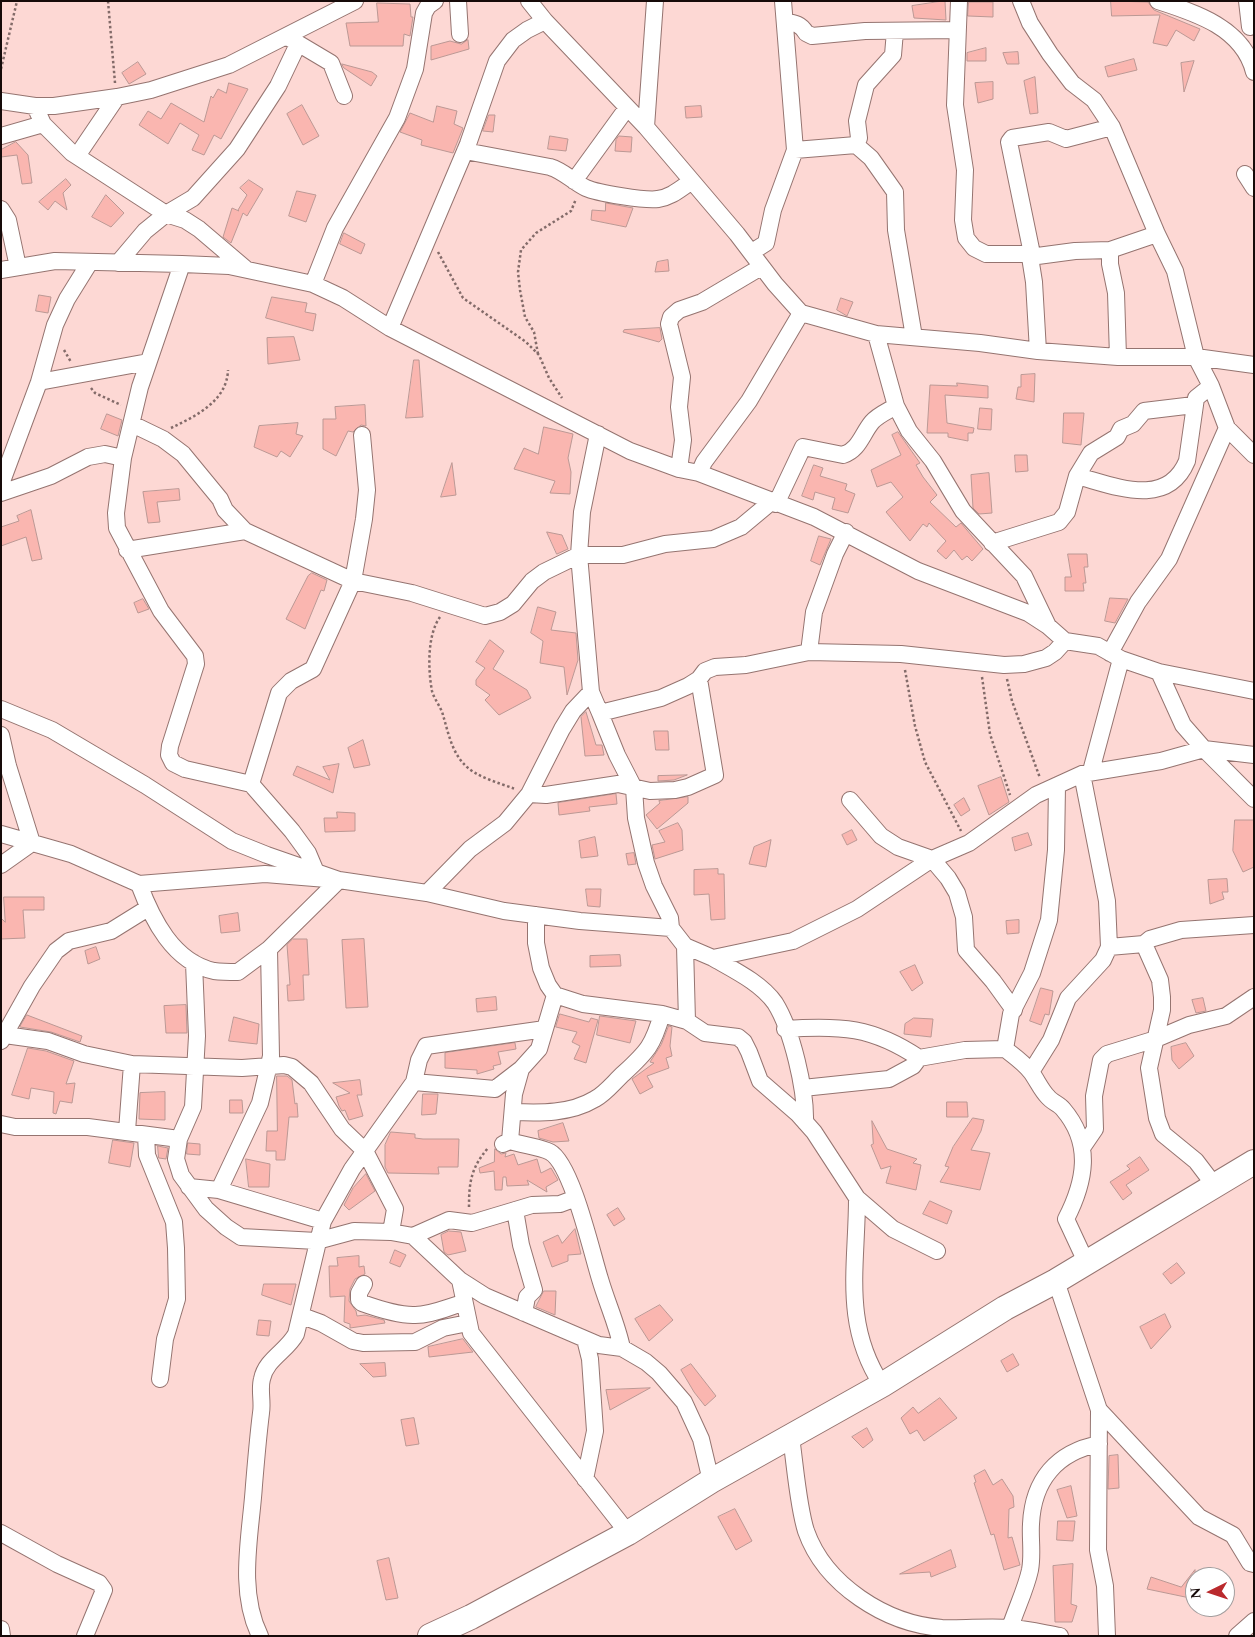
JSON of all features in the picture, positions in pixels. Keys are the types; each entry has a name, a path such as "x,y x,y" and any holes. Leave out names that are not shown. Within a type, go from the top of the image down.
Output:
{"street":[{"path":"1,101 35,106 117,97 183,80 229,65 291,40 355,1"},
{"path":"314,284 335,228 397,118 415,68 424,13 428,6 435,1"},
{"path":"458,1 460,34"},
{"path":"529,1 545,21 646,128 752,252 761,267 801,313 876,334 1038,351 1118,357 1196,358 1254,365"},
{"path":"646,128 655,1"},
{"path":"752,252 766,243 773,210 795,150 784,1"},
{"path":"959,1 957,30 959,53 955,105 965,170 963,220 966,238 974,248 986,254 1027,254 1030,256 1075,251 1110,250 1157,234"},
{"path":"1021,1 1030,23 1050,54 1072,82 1102,110 1112,127 1157,234 1175,271 1196,358 1211,386 1227,428 1254,455"},
{"path":"1158,1 1198,13 1235,39 1252,63 1254,72"},
{"path":"1235,39 1243,30 1252,28 1247,1"},
{"path":"390,328 430,237 444,196 465,151 497,60 513,40 545,21"},
{"path":"785,22 796,23 803,27 806,34 812,36 865,31 957,30"},
{"path":"856,144 859,138 857,121 866,85 893,55 895,31"},
{"path":"291,40 331,63 344,96"},
{"path":"118,263 145,231 166,214 193,198 237,149 278,86 291,40"},
{"path":"77,156 117,97"},
{"path":"35,106 43,124 77,156 102,175 166,214 185,220 199,229 246,269"},
{"path":"574,181 627,108"},
{"path":"1,136 43,124"},
{"path":"1038,351 1031,249 1010,140 1049,132 1066,139 1112,127"},
{"path":"795,150 856,144 871,158 895,192 897,208 896,230 914,337"},
{"path":"465,151 560,170 574,181 594,191 657,199 672,195 692,181"},
{"path":"1245,174 1254,188"},
{"path":"1,209 9,225 18,267"},
{"path":"1110,250 1110,264 1116,293 1118,357"},
{"path":"1,270 55,261 182,264 246,269 314,284 343,298 390,328 630,451 679,469 699,474 814,517 918,571 1028,613 1048,626 1064,641 1098,646 1116,656 1159,672 1254,691"},
{"path":"1,484 39,382 61,311 90,262"},
{"path":"182,264 148,362 123,458 116,513 117,528 161,612 195,656 196,664 170,746 169,756 173,764 185,769 250,784 292,831 308,854 316,872"},
{"path":"679,469 683,440 678,407 682,377 669,324 671,317 679,310 702,302 761,267"},
{"path":"699,474 704,462 760,385 801,313"},
{"path":"876,334 896,406 909,431 933,460 963,511 1024,576 1048,626"},
{"path":"39,382 148,362"},
{"path":"1077,476 1122,488 1154,491 1166,487 1176,478 1187,461 1196,398 1211,386"},
{"path":"992,542 1059,522 1066,512 1077,476 1091,453 1117,437 1121,429 1132,424 1144,411 1194,405"},
{"path":"132,424 156,435 183,454 220,499 225,510 245,531 353,581 449,603 485,616 500,612 513,604 532,581 544,572 579,555 623,555 665,544 713,539 741,527 774,503 803,447 843,455 849,453 867,432 871,424 879,416 896,406"},
{"path":"1031,1072 1051,1040 1068,998 1103,960 1109,947 1107,901 1086,772 1116,656 1138,602 1169,559 1227,428"},
{"path":"598,434 582,512 579,555 591,692 617,756 634,788 637,823 646,862 654,886 670,918 671,928 685,946 735,970 766,994 774,1003 785,1029 803,1088 805,1122"},
{"path":"250,784 279,692 291,681 313,669 353,581 367,490 362,435"},
{"path":"1,493 50,476 88,457 105,454 123,458"},
{"path":"127,550 245,531"},
{"path":"809,652 814,612 835,554 846,532"},
{"path":"600,713 661,698 699,679 705,671 716,667 746,665 809,652 900,654 1004,665 1024,664 1046,658 1056,652 1064,641"},
{"path":"1159,672 1183,725 1254,799"},
{"path":"529,794 546,795 618,784 650,791 675,790 688,787 715,775 699,679"},
{"path":"427,893 470,849 504,823 529,794 562,729 573,711 591,692"},
{"path":"1,709 52,730 145,784 232,841 267,856 339,880"},
{"path":"1,735 8,766 32,843"},
{"path":"713,958 793,941 856,909 932,859 970,843 1014,812 1022,803 1086,772 1162,761 1204,749 1254,755"},
{"path":"1005,1048 1008,1028 1014,1010 1032,973 1049,920 1056,850 1052,789"},
{"path":"850,800 881,836 898,848 932,859 957,893 964,917 966,950 993,981 1014,1010"},
{"path":"1,834 71,854 139,884 264,874 339,880 427,893 504,911 671,928"},
{"path":"1,865 32,843"},
{"path":"139,884 154,921 174,947 194,963 214,971 238,972 269,949 339,880"},
{"path":"148,908 111,931 69,941 56,952 32,986 3,1038 48,1041 84,1054 132,1064 268,1067 284,1065 292,1067 322,1097 342,1130 365,1151 395,1209 391,1232"},
{"path":"536,915 536,943 541,968 548,986 556,995 583,1004 662,1014 687,1021 705,1033 738,1037 744,1042 760,1081 814,1132 857,1198 893,1229 937,1251"},
{"path":"1109,947 1144,944 1150,939 1181,930 1254,925"},
{"path":"1144,944 1160,980 1162,997 1162,1010 1149,1068 1154,1103 1163,1134 1196,1161 1215,1186"},
{"path":"685,946 687,1021"},
{"path":"220,1190 260,1104 271,1056 269,949"},
{"path":"194,963 196,1066 193,1107 179,1139 176,1159 181,1175 188,1187 206,1209 226,1227 241,1237 317,1242 354,1231 391,1232 413,1236 460,1280 485,1296 599,1345 622,1348 646,1362 659,1373 684,1402 701,1439 711,1480"},
{"path":"414,1082 492,1090 521,1069 539,1049 556,995"},
{"path":"1082,1148 1095,1129 1094,1096 1101,1060 1107,1054 1156,1039 1189,1025 1226,1016 1254,997"},
{"path":"513,1112 554,1112 570,1109 596,1099 635,1063 651,1044 662,1014"},
{"path":"785,1029 816,1026 856,1029 878,1035 919,1058 965,1050 1005,1048 1031,1072 1048,1097 1061,1107 1070,1118 1082,1148 1082,1179 1078,1195 1066,1219 1086,1262"},
{"path":"260,1636 252,1611 246,1575 257,1437 261,1412 262,1379 268,1365 290,1345 296,1334 302,1316 322,1221 365,1151 414,1082 418,1060 426,1046 545,1029"},
{"path":"803,1088 889,1078 913,1066 919,1058"},
{"path":"127,1131 132,1064"},
{"path":"521,1069 514,1094 513,1112 507,1142 551,1152 562,1169 576,1198 600,1280 618,1327 622,1348"},
{"path":"1,1124 15,1127 88,1127 179,1139"},
{"path":"146,1135 149,1161 174,1222 176,1248 177,1299 165,1339 160,1379"},
{"path":"430,1636 471,1618 628,1533 711,1480 882,1385 1005,1308 1056,1282 1086,1262 1254,1162"},
{"path":"188,1187 220,1190 322,1221"},
{"path":"413,1236 449,1220 463,1223 489,1220 539,1203 560,1204 576,1198"},
{"path":"857,1198 855,1321 863,1347 882,1385"},
{"path":"515,1210 523,1253 534,1290 527,1298 524,1313"},
{"path":"460,1280 463,1303 471,1333 487,1357 628,1533"},
{"path":"1056,1282 1099,1410 1098,1550 1105,1586 1107,1636"},
{"path":"364,1284 359,1293 359,1300 362,1303 413,1315 424,1314 463,1303"},
{"path":"302,1316 320,1323 353,1341 363,1343 415,1342 443,1328 468,1323"},
{"path":"585,1339 590,1359 595,1431 585,1479"},
{"path":"1099,1410 1199,1517 1233,1535 1250,1563 1254,1564"},
{"path":"791,1437 806,1530 816,1554 829,1573 862,1599 915,1623 941,1628 1011,1631 1060,1636"},
{"path":"1011,1631 1029,1572 1031,1522 1034,1504 1042,1480 1052,1467 1066,1455 1080,1447 1099,1444"},
{"path":"1,1533 56,1564 99,1582 104,1590 102,1598 85,1636"},
{"path":"1237,1636 1254,1621"},
{"path":"1,1629 2,1636"}],"path":[{"path":"1,69 17,1"},
{"path":"108,1 117,97"},
{"path":"572,421 566,404 549,378 539,355 534,332 525,317 518,272 521,250 536,232 571,211 576,195 574,181"},
{"path":"430,237 463,298 526,342 539,355"},
{"path":"156,435 192,417 213,402 225,387 228,370"},
{"path":"449,603 434,624 430,639 431,678 432,692 442,711 455,751 464,765 481,775 529,794"},
{"path":"900,654 925,762 937,788 970,843"},
{"path":"982,663 982,689 990,734 1014,812"},
{"path":"1004,665 1012,701 1040,778 1052,789"},
{"path":"463,1223 469,1207 470,1180 480,1158 494,1144 507,1142"}],"building":[{"path":"945,1 946,20 914,18 912,6"},
{"path":"1111,1 1148,2 1154,10 1200,29 1194,41 1176,30 1167,46 1153,43 1160,15 1112,16"},
{"path":"969,2 993,2 993,17 968,16"},
{"path":"377,3 410,4 411,17 413,17 410,36 404,34 403,46 350,46 346,23 378,22"},
{"path":"468,40 469,49 431,60 431,46 450,41 461,44"},
{"path":"986,48 986,61 967,61 967,53"},
{"path":"1018,52 1019,64 1007,64 1003,53"},
{"path":"1134,59 1137,70 1108,77 1105,67"},
{"path":"1194,61 1184,92 1181,63"},
{"path":"138,62 146,74 129,84 122,73"},
{"path":"342,64 372,72 377,76 371,86 344,68"},
{"path":"1035,77 1038,113 1030,114 1024,81"},
{"path":"993,82 993,99 978,103 975,83"},
{"path":"229,83 248,89 221,139 214,135 204,155 192,150 199,135 180,123 168,144 139,125 148,111 161,119 171,103 204,122 211,96 213,98 218,89 226,93"},
{"path":"302,105 319,136 303,145 287,114"},
{"path":"437,106 457,111 454,124 463,128 453,153 421,145 422,140 400,132 410,113 433,122"},
{"path":"701,106 702,117 686,118 685,107"},
{"path":"489,115 495,115 493,132 483,131"},
{"path":"550,136 568,139 566,151 548,149"},
{"path":"619,136 632,137 631,152 615,151 616,140"},
{"path":"16,142 28,155 32,183 22,184 17,155 1,157 1,150"},
{"path":"66,179 71,185 63,193 67,210 55,201 48,210 39,202"},
{"path":"249,180 263,189 247,216 243,213 231,243 223,237 232,208 239,211 247,195 240,188"},
{"path":"297,191 316,195 306,222 289,216"},
{"path":"106,195 124,213 111,227 92,217"},
{"path":"606,203 633,208 626,227 591,220 592,210 605,211"},
{"path":"344,233 365,244 361,254 340,244"},
{"path":"668,260 669,271 655,272 657,262"},
{"path":"39,295 51,297 48,313 36,311"},
{"path":"272,297 307,303 305,312 316,314 313,331 266,318"},
{"path":"841,298 853,302 847,316 837,310"},
{"path":"660,328 662,339 659,342 623,332 624,330"},
{"path":"294,337 300,360 268,364 267,338"},
{"path":"414,360 419,360 423,417 406,418"},
{"path":"1035,374 1034,402 1016,399 1018,387 1021,387 1021,375"},
{"path":"957,383 988,386 988,398 945,395 947,423 974,428 973,433 968,433 968,441 948,437 948,433 927,433 930,385 957,386"},
{"path":"365,405 366,426 361,425 353,432 348,431 336,456 323,449 323,419 336,419 335,407"},
{"path":"980,408 992,409 991,430 978,429"},
{"path":"1064,413 1084,413 1081,445 1063,443"},
{"path":"107,414 122,420 118,436 101,429"},
{"path":"298,423 296,434 303,436 290,457 281,451 277,457 254,447 259,426"},
{"path":"544,427 573,434 568,458 571,472 570,494 550,493 555,481 514,469 524,448 538,454"},
{"path":"898,432 920,463 916,465 923,477 937,495 930,502 956,527 961,523 983,549 972,561 967,556 962,560 954,550 946,559 937,551 946,541 929,523 927,527 923,524 910,541 886,512 903,497 891,482 877,487 871,470 901,455 892,435"},
{"path":"1015,455 1027,455 1028,471 1016,472"},
{"path":"452,463 456,495 441,497"},
{"path":"814,465 823,468 820,476 847,484 845,490 855,494 848,513 832,509 835,498 815,492 813,500 802,496"},
{"path":"989,473 992,513 979,514 973,508 971,475"},
{"path":"179,489 180,500 157,502 160,522 148,523 143,492"},
{"path":"31,510 42,559 32,561 26,537 1,546 1,527 19,521 17,516"},
{"path":"547,532 562,535 568,549 557,554"},
{"path":"819,536 831,539 820,565 811,561"},
{"path":"1068,554 1087,554 1088,567 1084,567 1086,583 1083,583 1084,591 1065,591 1065,577 1071,577"},
{"path":"312,573 327,580 324,591 321,590 305,629 286,619 308,576"},
{"path":"1110,598 1128,599 1115,623 1105,621"},
{"path":"143,599 149,609 138,613 134,603"},
{"path":"538,607 556,612 551,630 576,633 578,660 567,695 564,667 540,663 543,641 531,633"},
{"path":"490,640 504,651 493,669 527,690 531,698 499,715 485,700 490,695 476,685 476,680 485,668 476,662"},
{"path":"586,712 596,745 602,745 604,755 585,756 581,717"},
{"path":"654,731 668,731 669,750 656,750"},
{"path":"363,740 370,765 354,768 348,748"},
{"path":"339,764 333,793 293,775 297,766 330,780 323,767"},
{"path":"687,775 674,780 658,781 658,776"},
{"path":"1001,777 1009,802 989,815 978,786"},
{"path":"616,794 617,804 589,807 590,811 559,815 558,803"},
{"path":"688,797 688,803 657,829 646,815 660,803 659,801"},
{"path":"964,798 970,810 961,816 954,805"},
{"path":"337,812 355,813 355,831 325,832 324,818 337,818"},
{"path":"1235,820 1254,820 1254,867 1243,872 1233,851"},
{"path":"678,823 682,830 683,850 655,859 652,845 665,842 659,831"},
{"path":"852,830 857,840 847,845 842,835"},
{"path":"1028,833 1032,845 1015,851 1012,838"},
{"path":"595,837 598,856 581,858 579,841"},
{"path":"771,840 766,867 749,864 754,847"},
{"path":"634,853 636,864 628,865 626,854"},
{"path":"718,869 718,874 724,874 725,919 711,920 709,894 694,895 694,870"},
{"path":"1227,879 1228,892 1222,892 1224,899 1210,904 1208,880"},
{"path":"586,889 601,889 600,907 588,906"},
{"path":"4,897 44,897 44,910 23,910 25,938 1,939 1,918 5,922"},
{"path":"238,913 240,931 221,933 219,916"},
{"path":"1019,920 1019,933 1007,934 1006,921"},
{"path":"293,939 307,939 309,975 303,975 304,1000 288,1001 287,985 290,985 287,945"},
{"path":"364,939 368,1007 346,1008 342,940"},
{"path":"96,947 100,959 88,964 85,951"},
{"path":"620,955 621,966 590,967 590,956"},
{"path":"915,965 923,983 912,991 900,972"},
{"path":"1041,988 1053,991 1049,1015 1045,1014 1041,1025 1030,1021"},
{"path":"496,997 497,1010 477,1012 476,999"},
{"path":"1203,998 1206,1011 1196,1013 1192,1000"},
{"path":"186,1005 187,1033 166,1033 164,1006"},
{"path":"560,1014 589,1022 591,1018 598,1020 586,1063 574,1059 580,1046 572,1042 577,1032 556,1027"},
{"path":"27,1015 82,1036 80,1042 51,1032 20,1027"},
{"path":"600,1016 636,1021 630,1043 597,1035"},
{"path":"234,1017 259,1024 257,1044 229,1041"},
{"path":"914,1018 933,1019 931,1037 904,1034 905,1024"},
{"path":"669,1026 672,1027 670,1046 672,1056 666,1058 669,1068 647,1076 653,1087 640,1094 632,1079 654,1063 650,1062 661,1045"},
{"path":"515,1043 516,1049 498,1052 501,1064 493,1066 494,1069 477,1074 477,1070 445,1068 445,1053"},
{"path":"1186,1043 1194,1056 1179,1069 1172,1060 1171,1047"},
{"path":"28,1048 46,1051 74,1061 66,1084 75,1083 72,1103 60,1101 56,1114 53,1113 54,1092 31,1088 29,1099 12,1095"},
{"path":"277,1076 287,1076 292,1080 295,1104 297,1103 298,1117 289,1117 285,1160 276,1160 276,1151 266,1151 267,1131 277,1131"},
{"path":"360,1080 362,1095 357,1095 363,1116 349,1120 345,1110 342,1111 339,1106 336,1097 350,1093 333,1083"},
{"path":"165,1092 165,1120 139,1119 140,1093"},
{"path":"423,1094 438,1094 436,1114 422,1115"},
{"path":"230,1100 242,1100 243,1113 230,1113"},
{"path":"947,1102 967,1102 968,1117 947,1117"},
{"path":"973,1118 984,1120 981,1131 971,1150 990,1153 980,1190 940,1182 949,1167 945,1166 953,1147"},
{"path":"872,1121 887,1149 917,1159 913,1163 921,1165 916,1190 886,1183 891,1166 881,1169 871,1145 873,1144"},
{"path":"563,1123 569,1141 553,1142 539,1138 538,1131"},
{"path":"391,1132 415,1134 415,1138 423,1139 459,1139 458,1167 438,1167 439,1174 388,1173 385,1167 385,1145"},
{"path":"113,1140 134,1143 130,1167 109,1163"},
{"path":"188,1143 200,1144 200,1155 187,1154"},
{"path":"158,1146 168,1148 166,1159 159,1158"},
{"path":"495,1149 501,1154 506,1153 505,1157 514,1154 518,1165 537,1159 541,1173 551,1168 558,1180 546,1187 547,1192 527,1180 529,1185 507,1186 506,1177 503,1177 502,1190 495,1190 494,1171 480,1173 479,1168 494,1162"},
{"path":"1140,1157 1149,1170 1126,1185 1132,1193 1123,1200 1110,1182 1130,1169 1127,1166"},
{"path":"246,1159 270,1164 269,1187 249,1187"},
{"path":"366,1174 375,1191 349,1210 344,1205 353,1188"},
{"path":"930,1201 952,1211 947,1224 923,1214"},
{"path":"618,1208 625,1219 614,1226 607,1215"},
{"path":"575,1229 581,1254 568,1255 568,1261 552,1267 543,1242 558,1235 562,1243"},
{"path":"449,1231 461,1232 466,1251 448,1255 444,1252 441,1235"},
{"path":"395,1250 406,1255 400,1267 390,1263"},
{"path":"359,1256 359,1267 364,1266 365,1274 355,1279 350,1289 349,1301 357,1316 365,1315 384,1320 385,1323 350,1328 350,1324 344,1322 345,1296 330,1297 329,1266 338,1266 337,1258"},
{"path":"1177,1263 1185,1273 1171,1284 1163,1274"},
{"path":"264,1284 296,1284 291,1305 262,1295"},
{"path":"544,1291 556,1291 555,1315 536,1307"},
{"path":"660,1305 673,1320 649,1341 635,1319"},
{"path":"1165,1314 1171,1327 1151,1349 1140,1327"},
{"path":"259,1320 271,1321 269,1336 257,1335"},
{"path":"463,1339 473,1352 429,1357 428,1347"},
{"path":"1013,1354 1019,1365 1007,1372 1001,1361"},
{"path":"385,1363 386,1376 373,1377 360,1364"},
{"path":"691,1364 716,1396 705,1406 681,1370"},
{"path":"650,1388 610,1410 606,1390"},
{"path":"940,1398 957,1418 924,1441 917,1430 910,1434 901,1418 913,1407 918,1413"},
{"path":"414,1418 419,1444 406,1446 401,1420"},
{"path":"867,1428 873,1440 863,1448 852,1437"},
{"path":"1118,1455 1119,1488 1108,1489 1109,1456"},
{"path":"985,1470 993,1485 1002,1479 1013,1496 1014,1507 1009,1509 1008,1538 1012,1537 1020,1565 1004,1570 994,1534 991,1535 974,1483 976,1482 974,1476"},
{"path":"1071,1486 1077,1516 1067,1518 1057,1490"},
{"path":"735,1509 752,1541 736,1550 718,1517"},
{"path":"1058,1521 1075,1521 1073,1541 1057,1540"},
{"path":"951,1550 956,1567 931,1577 930,1572 900,1574"},
{"path":"389,1558 398,1598 386,1600 377,1561"},
{"path":"1073,1564 1071,1604 1077,1606 1072,1622 1055,1622 1053,1566"},
{"path":"1151,1577 1181,1587 1185,1582 1185,1597 1147,1589"}]}
